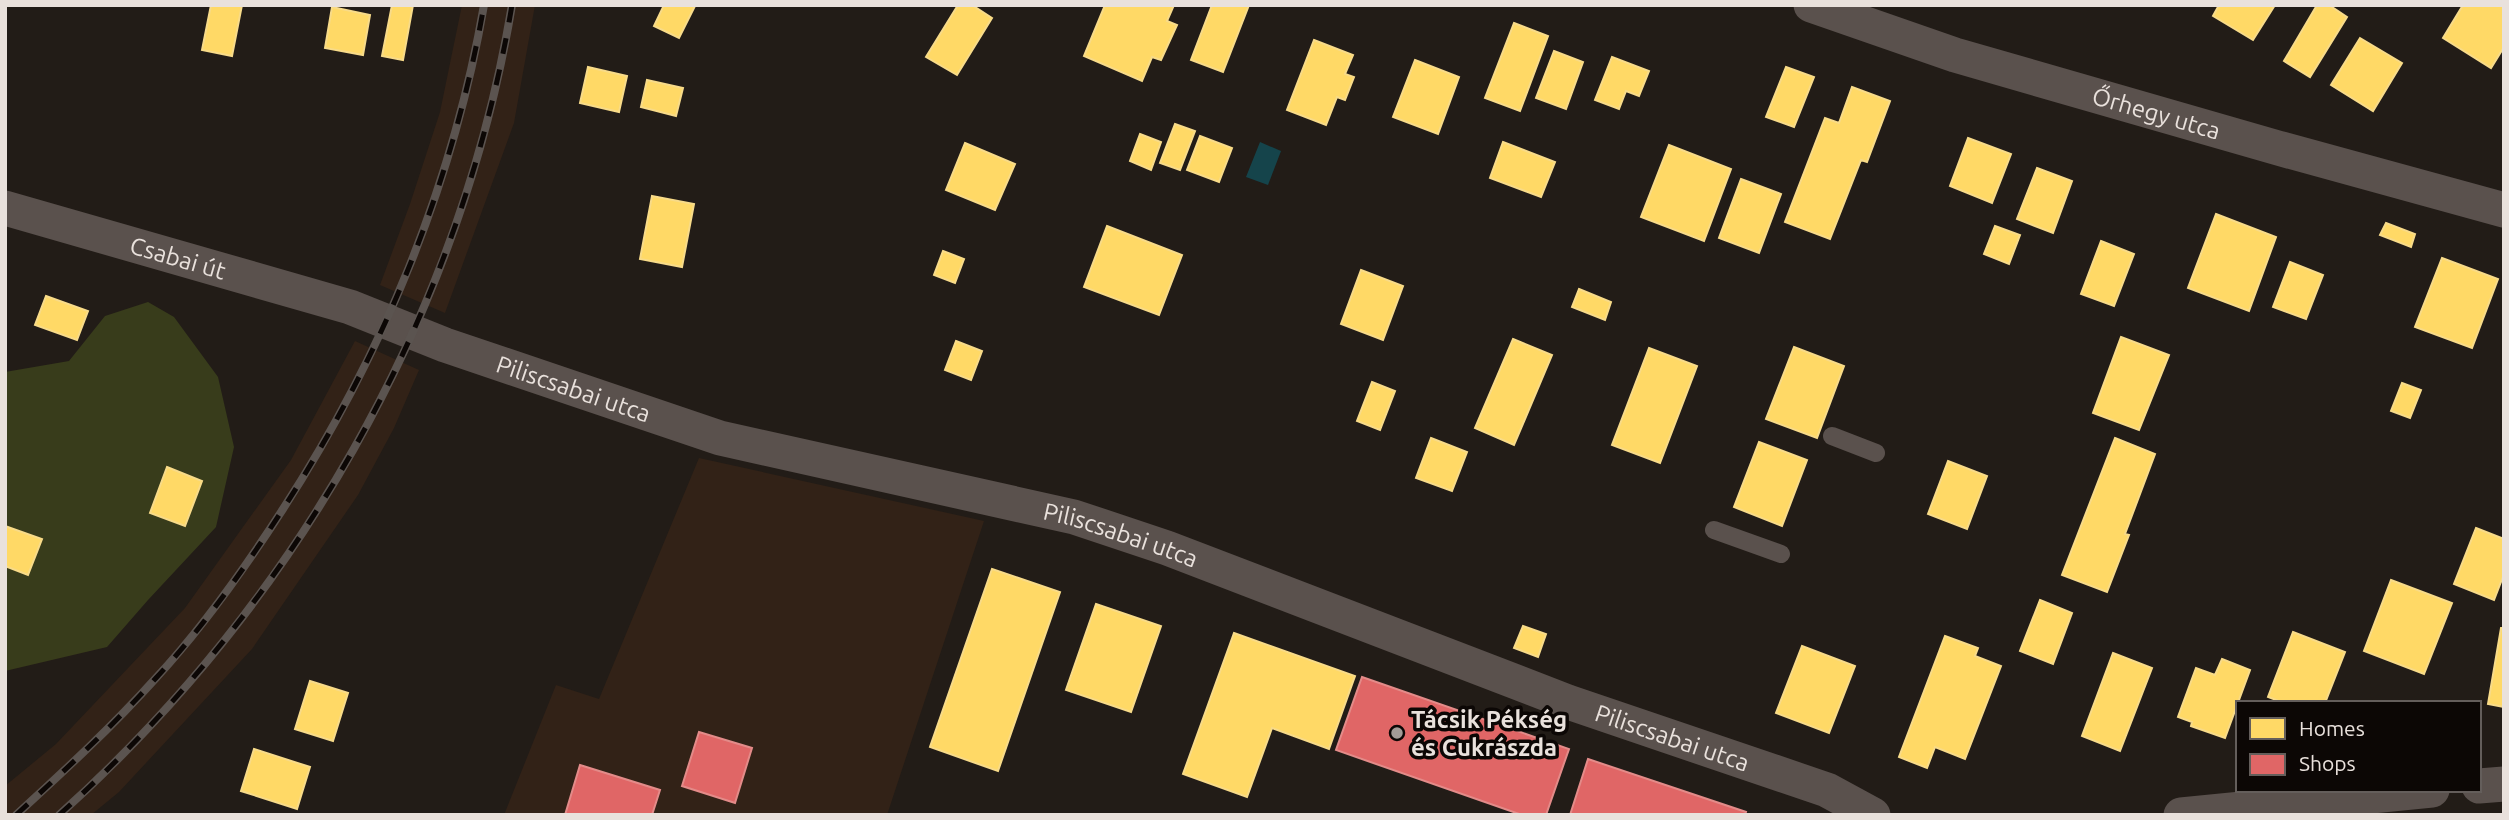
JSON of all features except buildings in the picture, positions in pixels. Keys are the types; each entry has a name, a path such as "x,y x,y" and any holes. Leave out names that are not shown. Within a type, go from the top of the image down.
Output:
{"street":[{"name":"Őrhegy utca","path":"1811,5 1955,55 2278,148 2504,209"},
{"name":"Csabai út","path":"5,208 350,307"},
{"name":"Piliscsabai utca","path":"350,307 444,345 720,438 1074,517 1154,544 1568,702 1828,790 1873,815"},
{"path":"2481,786 2504,784"},
{"path":"2181,815 2412,792"}],"lane":[{"path":"1832,436 1876,453"},
{"path":"1714,530 1781,554"}],"shaded area":[{"path":"462,5 535,5 514,123 445,313 380,285 440,112"},
{"path":"355,341 419,370 394,428 358,495 252,649 119,792 91,815 5,815 5,786 56,744 185,608 291,460"},
{"path":"699,458 984,521 887,815 504,815 556,685 599,699"}],"green space":[{"path":"148,302 174,317 218,377 234,447 216,527 107,647 5,671 5,372 69,361 105,316"}],"water":[{"path":"1260,142 1281,151 1268,185 1246,177"}],"railway":[{"path":"16,815 122,714 191,638 254,553 319,451 382,330 433,203 471,72 484,5"},
{"path":"59,815 144,732 222,643 292,549 354,448 408,343 452,234 487,121 512,5"}],"place":[{"name":"Tácsik Pékség és Cukrászda","path":"1397,733"}]}
